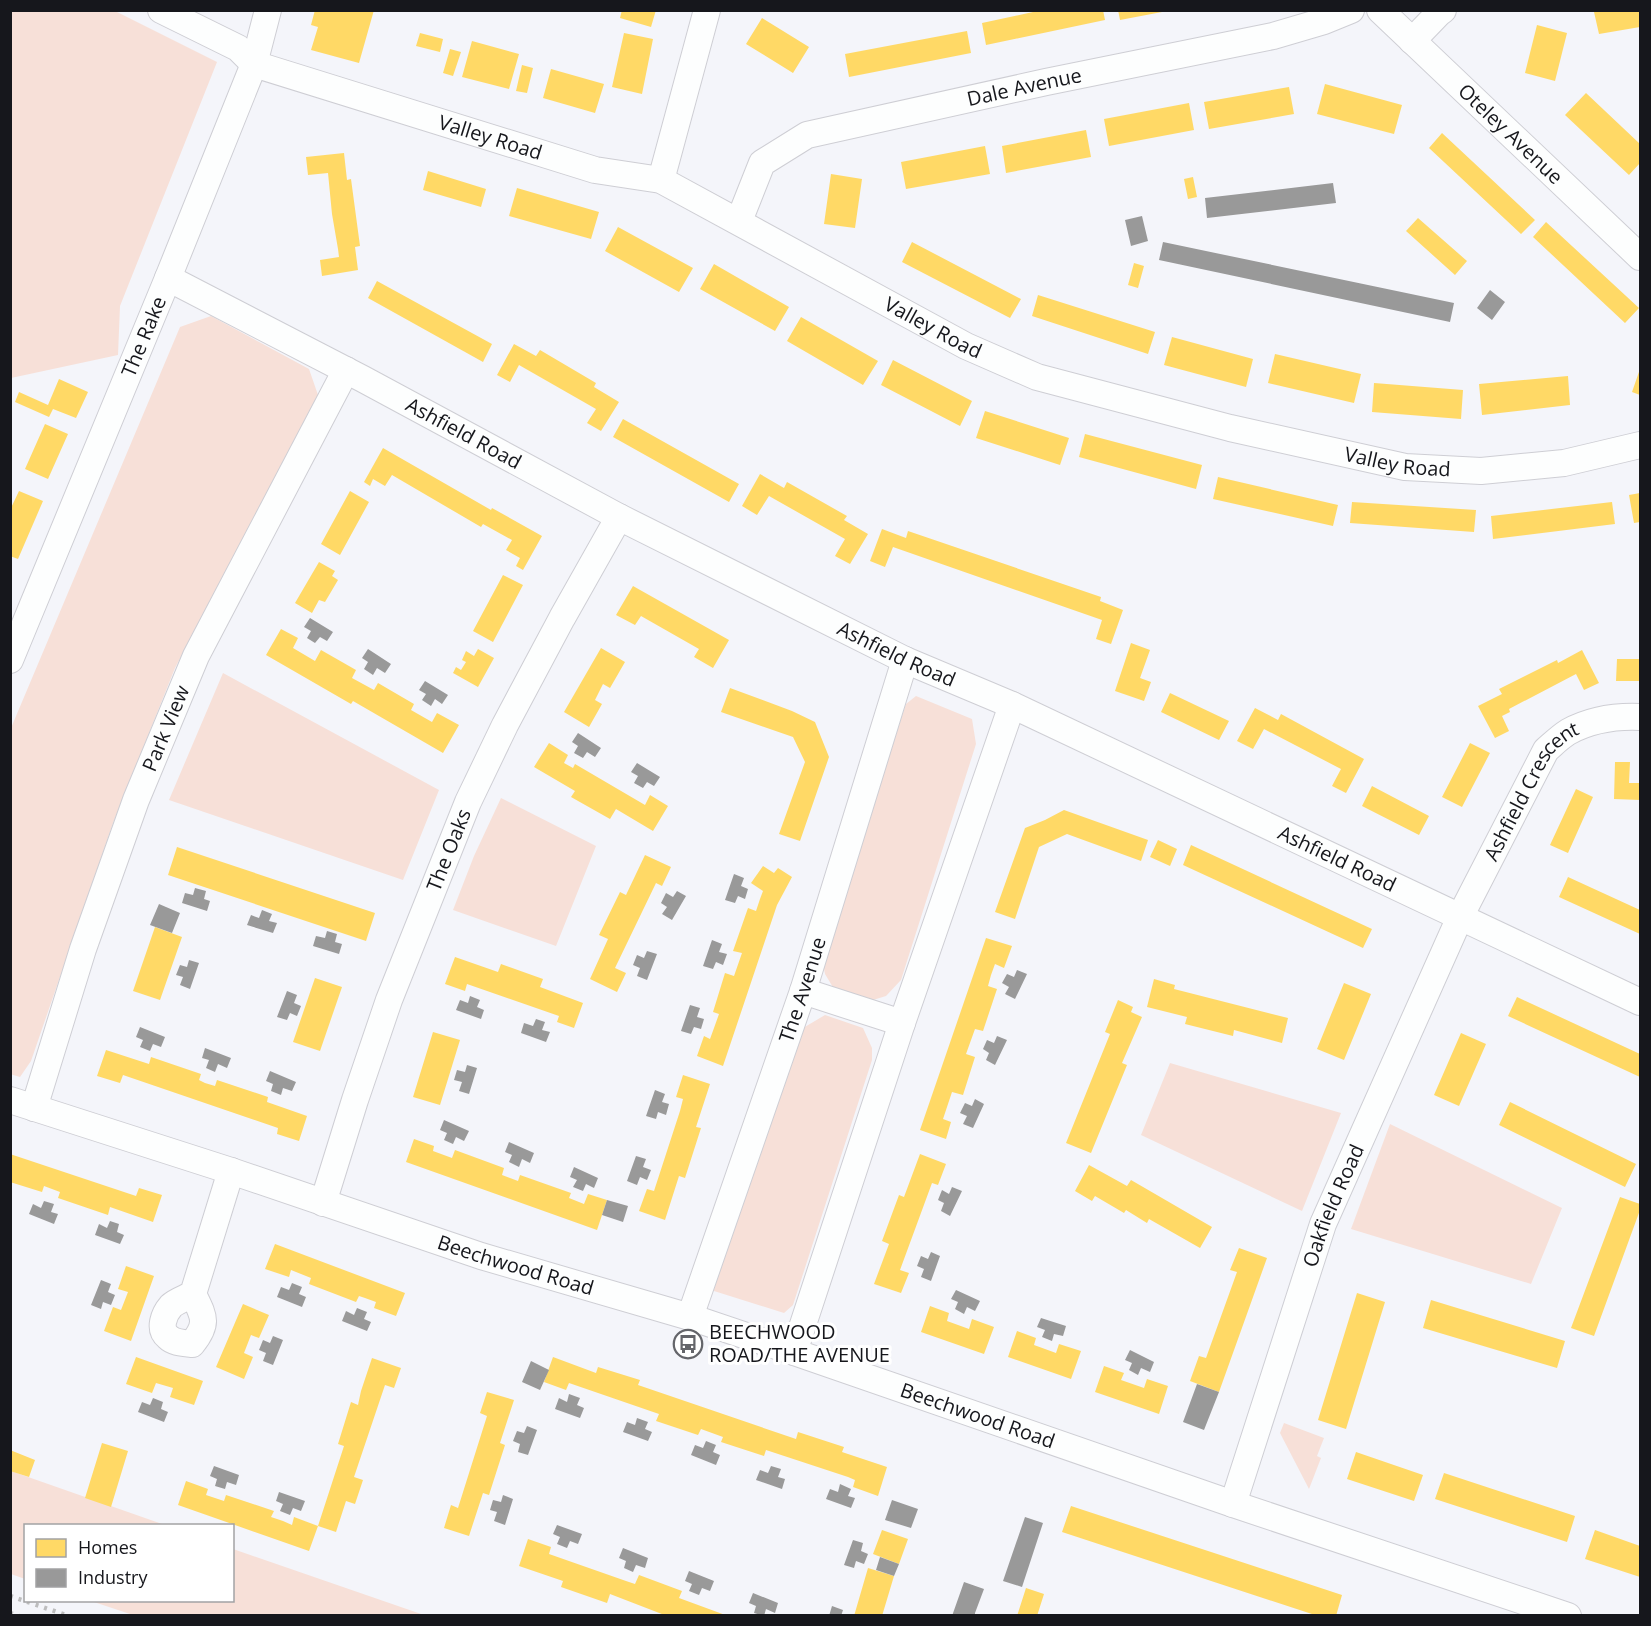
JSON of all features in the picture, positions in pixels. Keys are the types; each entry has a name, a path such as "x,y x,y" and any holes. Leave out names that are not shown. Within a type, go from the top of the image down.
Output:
{"street":[{"path":"160,10 238,48 254,64"},
{"name":"The Rake","path":"10,660 254,64 268,10"},
{"path":"661,180 707,10"},
{"name":"Dale Avenue","path":"739,221 762,163 807,135 1046,82 1273,36 1324,21 1351,10"},
{"name":"Oteley Avenue","path":"1380,10 1641,257"},
{"path":"1412,41 1443,10"},
{"name":"Valley Road","path":"254,64 595,170 661,180 966,346 1037,377 1230,428 1405,467 1481,471 1564,463 1641,445"},
{"name":"Ashfield Road","path":"168,278 346,370 619,517 905,660 1012,705 1641,1002"},
{"name":"Park View","path":"22,1104 83,949 136,800 196,656 346,370"},
{"name":"The Oaks","path":"323,1203 389,1000 468,802 551,637 619,517"},
{"name":"The Avenue","path":"690,1317 803,991 905,660"},
{"path":"794,1352 902,1023 1012,705"},
{"name":"Ashfield Crescent","path":"1460,916 1546,750 1567,733 1595,721 1626,716 1641,717"},
{"name":"Oakfield Road","path":"1233,1504 1323,1224 1460,916"},
{"path":"803,991 902,1023"},
{"name":"Beechwood Road","path":"22,1104 481,1256 690,1317 1233,1504 1568,1616"},
{"path":"193,1294 231,1172"}],"shaded area":[{"path":"10,11 115,11 217,62 120,306 118,355 11,378"},
{"path":"211,316 309,369 318,395 175,668 113,823 31,1061 20,1077 10,1074 11,728 180,327"},
{"path":"223,673 439,790 403,880 169,800"},
{"path":"916,696 972,719 976,744 901,980 886,996 873,1000 834,989 825,974 822,958 906,704"},
{"path":"501,798 596,846 556,946 453,910 474,856"},
{"path":"825,1015 863,1028 872,1048 872,1060 793,1305 784,1313 714,1291 712,1279 798,1031"},
{"path":"1170,1063 1341,1113 1302,1211 1141,1135"},
{"path":"1390,1124 1562,1208 1531,1284 1351,1229"},
{"path":"1284,1423 1324,1438 1317,1456 1321,1458 1309,1489 1280,1433"},
{"path":"11,1471 162,1524 24,1524 24,1579 11,1574"},
{"path":"234,1549 424,1615 136,1616 94,1602 234,1602"}],"building: Homes":[{"path":"315,10 374,10 359,63 311,50 318,27 311,25"},
{"path":"622,10 656,10 651,27 620,18"},
{"path":"1042,10 1103,10 1105,20 986,45 982,23"},
{"path":"1118,10 1162,10 1162,12 1120,20"},
{"path":"1640,10 1640,27 1599,34 1594,12"},
{"path":"762,18 809,47 793,73 746,44"},
{"path":"1537,25 1567,33 1555,81 1525,73"},
{"path":"967,31 971,53 849,77 845,54"},
{"path":"420,33 443,39 440,52 416,46"},
{"path":"624,33 653,39 642,94 612,87"},
{"path":"472,41 519,54 509,89 462,77"},
{"path":"450,49 461,52 453,76 443,73"},
{"path":"522,65 533,68 527,93 516,91"},
{"path":"551,69 604,84 595,113 543,98"},
{"path":"1325,84 1402,105 1394,134 1317,114"},
{"path":"1289,87 1294,114 1209,129 1204,102"},
{"path":"1586,93 1640,144 1640,163 1629,175 1565,115"},
{"path":"1189,103 1194,130 1109,146 1104,119"},
{"path":"1086,130 1091,157 1006,173 1002,146"},
{"path":"1442,133 1535,220 1521,234 1429,148"},
{"path":"985,146 990,174 906,189 901,162"},
{"path":"344,153 347,180 351,179 360,246 355,247 358,270 322,276 320,260 339,257 328,173 308,175 306,157"},
{"path":"428,171 486,189 481,207 423,190"},
{"path":"831,174 862,179 855,228 824,224"},
{"path":"1193,177 1197,197 1188,199 1184,179"},
{"path":"517,188 599,212 591,239 509,216"},
{"path":"1418,218 1467,261 1455,275 1406,231"},
{"path":"1546,222 1639,308 1625,323 1533,237"},
{"path":"618,227 693,268 679,292 605,251"},
{"path":"912,242 1021,299 1010,318 902,262"},
{"path":"1134,263 1144,266 1138,288 1128,285"},
{"path":"714,264 789,307 775,331 700,289"},
{"path":"377,281 492,344 483,362 368,298"},
{"path":"1038,295 1155,332 1148,354 1032,316"},
{"path":"801,317 878,361 863,385 787,341"},
{"path":"1172,337 1253,359 1246,387 1164,365"},
{"path":"514,344 536,356 540,350 596,383 594,387 619,402 601,431 587,423 596,409 519,365 510,382 497,375"},
{"path":"1275,354 1361,374 1354,403 1268,383"},
{"path":"893,360 972,401 960,426 881,385"},
{"path":"1640,369 1640,395 1632,392"},
{"path":"1568,376 1570,405 1482,415 1479,384"},
{"path":"59,379 88,392 76,418 53,409 49,417 15,402 19,392 48,405"},
{"path":"1374,383 1463,390 1461,419 1372,412"},
{"path":"985,411 1069,438 1060,465 976,438"},
{"path":"623,419 739,484 729,502 613,437"},
{"path":"45,424 68,434 48,479 25,469"},
{"path":"1085,434 1202,465 1196,489 1079,457"},
{"path":"383,448 491,510 492,508 542,536 523,570 516,566 520,558 506,550 512,540 483,524 481,527 392,475 385,486 373,479 370,486 364,482"},
{"path":"760,474 784,488 787,482 847,516 844,520 868,534 850,564 835,556 845,539 769,496 757,515 742,506"},
{"path":"1218,477 1338,505 1333,526 1213,499"},
{"path":"19,491 43,501 18,559 10,556 10,510"},
{"path":"350,491 369,502 340,555 321,544"},
{"path":"1640,493 1640,522 1634,523 1629,495"},
{"path":"1352,502 1476,510 1474,532 1350,523"},
{"path":"1612,502 1615,524 1493,539 1491,516"},
{"path":"882,529 906,538 908,531 1101,597 1100,601 1123,610 1111,644 1096,639 1102,620 893,547 885,567 870,561"},
{"path":"319,562 335,571 332,576 338,580 325,602 319,600 312,613 295,603"},
{"path":"503,575 523,585 493,642 473,631"},
{"path":"633,586 729,640 713,668 694,657 699,649 641,616 635,625 616,615"},
{"path":"281,629 298,638 293,648 315,661 321,650 356,670 352,678 374,690 378,683 414,704 411,710 432,722 437,713 459,725 443,753 353,701 351,704 266,655"},
{"path":"1131,643 1150,650 1140,678 1151,682 1144,701 1115,691"},
{"path":"601,648 625,662 610,688 603,684 595,700 602,704 589,727 564,712"},
{"path":"478,649 494,658 478,687 453,673 456,667 461,670 466,662 462,660 466,651 474,656"},
{"path":"1582,650 1599,683 1584,690 1576,674 1509,709 1510,712 1502,716 1509,731 1495,738 1478,706 1502,694 1499,689"},
{"path":"1617,659 1640,659 1640,681 1616,681"},
{"path":"730,688 815,722 829,757 800,841 779,834 805,762 793,737 721,712"},
{"path":"1170,693 1229,721 1219,740 1161,712"},
{"path":"1255,708 1278,720 1281,714 1364,759 1346,793 1332,786 1341,769 1264,729 1253,749 1237,741"},
{"path":"549,743 568,755 564,763 573,768 575,764 645,805 650,795 668,806 653,831 616,809 610,819 571,797 575,791 534,767"},
{"path":"1470,743 1490,753 1462,807 1442,797"},
{"path":"1615,762 1630,762 1629,783 1640,783 1640,800 1614,799"},
{"path":"1372,786 1429,816 1419,835 1362,806"},
{"path":"1576,789 1593,797 1568,853 1550,845"},
{"path":"1064,810 1148,840 1141,861 1067,834 1039,847 1015,919 995,912 1025,828"},
{"path":"1158,840 1177,849 1170,866 1150,857"},
{"path":"1191,845 1372,929 1363,948 1183,865"},
{"path":"177,847 375,913 366,941 168,875"},
{"path":"645,855 671,867 662,886 656,883 615,968 626,973 617,992 590,979 608,939 599,935 620,892 626,895"},
{"path":"763,866 774,873 778,868 792,877 777,905 723,1066 697,1056 704,1036 710,1039 719,1014 713,1012 725,973 734,976 742,953 733,951 748,908 756,911 763,891 751,883"},
{"path":"1568,877 1640,910 1640,934 1559,897"},
{"path":"155,927 182,937 160,1000 133,991"},
{"path":"986,938 1012,946 1004,968 995,964 991,975 988,986 997,989 983,1031 975,1029 966,1054 975,1057 963,1095 952,1092 943,1119 951,1122 946,1139 920,1130"},
{"path":"455,957 498,972 501,964 543,979 540,987 583,1003 574,1028 557,1022 559,1016 467,984 465,991 445,984"},
{"path":"315,978 342,987 320,1051 293,1042"},
{"path":"1154,979 1175,985 1174,989 1288,1018 1282,1043 1234,1030 1233,1036 1185,1024 1187,1017 1147,1007"},
{"path":"1344,983 1371,994 1344,1060 1317,1049"},
{"path":"1517,997 1640,1054 1640,1077 1508,1016"},
{"path":"1118,1000 1133,1007 1131,1012 1142,1017 1122,1063 1127,1065 1091,1153 1066,1143 1110,1034 1105,1032"},
{"path":"433,1032 460,1040 440,1105 413,1097"},
{"path":"1461,1033 1486,1044 1459,1106 1434,1095"},
{"path":"106,1050 149,1064 151,1057 201,1074 199,1080 205,1083 215,1086 217,1080 268,1097 267,1102 307,1116 299,1141 277,1134 278,1128 123,1075 120,1083 97,1076"},
{"path":"683,1075 710,1084 696,1127 701,1128 685,1178 679,1176 665,1220 639,1211 647,1189 654,1191 680,1111 683,1099 676,1097"},
{"path":"1510,1102 1636,1164 1625,1187 1499,1125"},
{"path":"414,1139 434,1146 433,1151 452,1158 455,1150 504,1168 502,1175 518,1181 520,1175 571,1193 569,1198 584,1204 588,1194 607,1200 597,1230 406,1162"},
{"path":"10,1154 136,1196 139,1188 162,1195 153,1222 110,1207 108,1215 58,1198 60,1192 44,1186 42,1192 10,1182"},
{"path":"920,1154 946,1164 938,1185 932,1183 900,1270 909,1273 901,1293 874,1284 889,1244 882,1241 899,1195 904,1197"},
{"path":"1089,1165 1127,1186 1131,1180 1212,1227 1200,1248 1149,1219 1147,1223 1126,1210 1124,1213 1095,1196 1092,1201 1075,1191"},
{"path":"1620,1197 1640,1204 1640,1210 1594,1336 1571,1328"},
{"path":"275,1244 405,1293 396,1316 374,1308 376,1302 359,1296 356,1302 309,1284 311,1278 291,1270 289,1277 265,1269"},
{"path":"1239,1248 1267,1258 1219,1392 1190,1381 1199,1356 1206,1358 1237,1272 1230,1270"},
{"path":"126,1266 154,1276 131,1341 104,1331 113,1307 121,1310 128,1292 118,1289"},
{"path":"1357,1293 1385,1302 1346,1429 1318,1420"},
{"path":"1431,1300 1565,1341 1557,1368 1423,1328"},
{"path":"243,1304 269,1315 259,1338 251,1335 244,1353 253,1357 244,1379 216,1367"},
{"path":"930,1306 949,1313 947,1321 969,1329 972,1319 994,1327 984,1354 921,1332"},
{"path":"1017,1331 1036,1338 1034,1345 1056,1353 1059,1344 1081,1351 1071,1379 1008,1357"},
{"path":"136,1357 203,1381 194,1405 170,1397 173,1388 156,1383 152,1393 126,1384"},
{"path":"553,1357 596,1373 598,1367 640,1380 638,1385 796,1439 798,1432 844,1447 842,1452 887,1467 878,1496 853,1487 855,1480 848,1477 766,1450 764,1456 721,1442 723,1437 701,1429 698,1435 656,1421 659,1414 569,1383 566,1390 544,1382"},
{"path":"372,1358 401,1368 394,1388 385,1385 354,1477 363,1480 355,1504 346,1501 336,1532 318,1526 344,1446 338,1444 351,1402 358,1405"},
{"path":"1104,1366 1124,1373 1121,1380 1144,1388 1147,1379 1168,1386 1159,1414 1095,1392"},
{"path":"487,1392 514,1400 500,1443 505,1445 489,1495 483,1493 469,1536 444,1528 451,1505 458,1508 487,1416 480,1413"},
{"path":"102,1443 128,1451 111,1507 85,1498"},
{"path":"10,1450 35,1460 29,1477 10,1471"},
{"path":"1356,1452 1423,1475 1414,1501 1347,1479"},
{"path":"1444,1473 1575,1516 1567,1542 1435,1499"},
{"path":"186,1481 208,1489 206,1495 224,1501 226,1495 274,1511 271,1517 292,1525 294,1517 318,1526 309,1551 178,1505"},
{"path":"1071,1506 1342,1595 1336,1616 1318,1616 1062,1532"},
{"path":"882,1530 908,1539 899,1564 873,1554"},
{"path":"1595,1530 1640,1546 1640,1577 1585,1559"},
{"path":"528,1539 551,1547 549,1554 626,1581 635,1584 639,1575 682,1591 679,1598 728,1616 667,1616 610,1594 607,1603 561,1587 563,1581 519,1566"},
{"path":"868,1568 894,1576 882,1616 854,1616"},
{"path":"1026,1588 1044,1594 1037,1616 1017,1616"}],"building: Industry":[{"path":"1333,183 1336,203 1207,218 1205,198"},
{"path":"1142,216 1148,241 1131,246 1125,220"},
{"path":"1163,242 1454,303 1450,322 1159,260"},
{"path":"1490,290 1505,302 1492,320 1477,308"},
{"path":"310,618 333,632 327,641 320,637 315,643 307,638 311,631 304,627"},
{"path":"368,649 391,664 385,673 377,668 373,675 364,669 368,662 362,658"},
{"path":"425,681 448,695 442,704 435,699 431,706 422,700 426,694 419,690"},
{"path":"578,733 601,748 595,757 587,752 583,758 574,753 578,746 572,742"},
{"path":"637,763 660,777 654,786 647,782 643,788 634,783 638,776 631,772"},
{"path":"734,874 744,878 741,886 748,889 745,899 738,896 735,903 725,900"},
{"path":"195,888 206,891 204,899 210,901 207,911 182,903 185,893 193,895"},
{"path":"677,891 686,896 672,920 662,914 667,907 661,903 666,893 673,897"},
{"path":"159,904 180,913 172,933 150,925"},
{"path":"262,910 272,914 269,921 277,923 273,933 247,925 251,915 259,918"},
{"path":"327,931 337,934 335,942 342,944 339,954 313,946 316,936 325,938"},
{"path":"712,940 722,944 719,952 727,954 723,965 716,962 713,969 703,966"},
{"path":"647,951 657,954 647,980 637,976 640,968 633,965 637,955 644,958"},
{"path":"189,960 199,963 190,989 180,985 183,977 176,975 180,965 187,967"},
{"path":"1017,970 1027,974 1015,999 1005,994 1009,987 1002,983 1007,974 1014,977"},
{"path":"287,991 297,995 294,1003 301,1006 297,1016 290,1013 287,1020 277,1017"},
{"path":"470,996 480,1000 477,1007 484,1010 481,1019 456,1010 460,1000 468,1003"},
{"path":"690,1005 700,1008 697,1017 704,1019 701,1029 694,1027 691,1034 681,1031"},
{"path":"536,1019 545,1022 542,1030 550,1032 546,1042 521,1033 524,1023 533,1026"},
{"path":"140,1027 165,1037 161,1047 153,1044 150,1051 140,1047 143,1040 136,1037"},
{"path":"997,1036 1007,1040 995,1065 986,1060 989,1053 983,1049 987,1040 994,1043"},
{"path":"205,1048 231,1058 227,1068 218,1064 215,1072 206,1068 209,1060 202,1058"},
{"path":"467,1065 477,1068 469,1094 459,1091 462,1082 454,1080 457,1070 465,1072"},
{"path":"270,1071 296,1082 292,1091 283,1088 281,1095 271,1091 273,1084 266,1081"},
{"path":"655,1090 665,1094 662,1102 669,1104 666,1115 658,1112 656,1119 646,1116"},
{"path":"975,1099 984,1104 973,1128 963,1124 967,1116 960,1113 965,1103 972,1106"},
{"path":"444,1120 469,1131 464,1141 456,1137 453,1144 444,1140 447,1133 440,1130"},
{"path":"509,1142 534,1153 530,1163 522,1159 519,1167 509,1162 512,1155 505,1152"},
{"path":"636,1156 646,1159 643,1167 651,1170 647,1180 640,1177 637,1185 627,1181"},
{"path":"574,1167 598,1178 594,1188 586,1184 583,1191 573,1187 577,1180 570,1177"},
{"path":"952,1187 962,1191 950,1216 941,1211 944,1203 938,1200 942,1190 949,1194"},
{"path":"607,1200 628,1206 623,1222 602,1215"},
{"path":"44,1201 54,1204 51,1212 58,1214 54,1224 29,1214 33,1204 41,1208"},
{"path":"110,1221 119,1224 117,1232 124,1235 120,1244 95,1235 99,1224 107,1228"},
{"path":"931,1252 940,1256 931,1281 921,1277 924,1269 917,1266 921,1256 928,1259"},
{"path":"101,1280 111,1284 108,1292 115,1295 111,1305 103,1302 101,1309 91,1305"},
{"path":"292,1283 302,1287 299,1294 306,1297 302,1307 277,1297 281,1287 289,1290"},
{"path":"956,1290 980,1301 975,1311 967,1307 964,1314 955,1309 958,1302 951,1299"},
{"path":"357,1308 367,1312 364,1319 371,1322 367,1331 342,1321 346,1311 354,1315"},
{"path":"1041,1318 1066,1326 1063,1336 1054,1334 1052,1341 1042,1337 1045,1330 1037,1327"},
{"path":"273,1336 283,1340 273,1365 263,1361 266,1353 259,1350 263,1340 270,1343"},
{"path":"1130,1350 1154,1362 1150,1372 1141,1368 1138,1375 1129,1370 1132,1363 1125,1360"},
{"path":"531,1361 549,1370 540,1390 522,1382"},
{"path":"1197,1384 1219,1392 1204,1430 1183,1422"},
{"path":"569,1394 580,1398 577,1405 584,1408 580,1418 555,1409 559,1398 567,1402"},
{"path":"153,1398 163,1402 161,1409 168,1412 164,1422 138,1412 142,1402 150,1405"},
{"path":"637,1418 648,1422 645,1429 652,1432 648,1441 623,1432 627,1422 635,1425"},
{"path":"527,1426 537,1430 528,1455 518,1452 520,1444 513,1441 517,1431 524,1433"},
{"path":"706,1441 716,1445 713,1452 720,1455 716,1465 691,1455 695,1445 703,1448"},
{"path":"214,1466 239,1475 236,1485 227,1482 225,1489 215,1486 217,1479 210,1476"},
{"path":"771,1466 781,1469 778,1477 785,1479 782,1489 756,1480 760,1470 768,1473"},
{"path":"840,1484 851,1489 848,1496 855,1498 851,1508 826,1499 830,1489 838,1492"},
{"path":"279,1492 305,1501 301,1511 293,1508 290,1515 280,1511 283,1504 276,1501"},
{"path":"503,1495 513,1499 505,1525 494,1521 497,1512 490,1510 493,1500 501,1502"},
{"path":"892,1500 918,1509 911,1528 885,1520"},
{"path":"1025,1517 1043,1523 1022,1587 1003,1581"},
{"path":"557,1525 582,1534 578,1544 570,1541 567,1548 557,1544 560,1537 553,1534"},
{"path":"853,1540 863,1543 861,1551 868,1554 864,1564 856,1561 854,1568 844,1565"},
{"path":"623,1548 648,1558 645,1568 636,1565 633,1572 624,1568 626,1561 619,1558"},
{"path":"880,1557 899,1564 894,1576 876,1570"},
{"path":"689,1571 714,1581 710,1591 702,1588 699,1595 689,1591 692,1584 685,1581"},
{"path":"964,1582 984,1589 975,1616 952,1616"},
{"path":"753,1593 778,1603 775,1613 766,1609 764,1616 754,1613 756,1606 749,1603"},
{"path":"832,1606 843,1610 841,1616 829,1616"}],"railway":[{"path":"10,1596 24,1601"},
{"path":"28,1602 69,1616"},
{"path":"10,1613 19,1616"}],"place":[{"name":"BEECHWOOD ROAD/THE AVENUE","path":"688,1344"}]}
